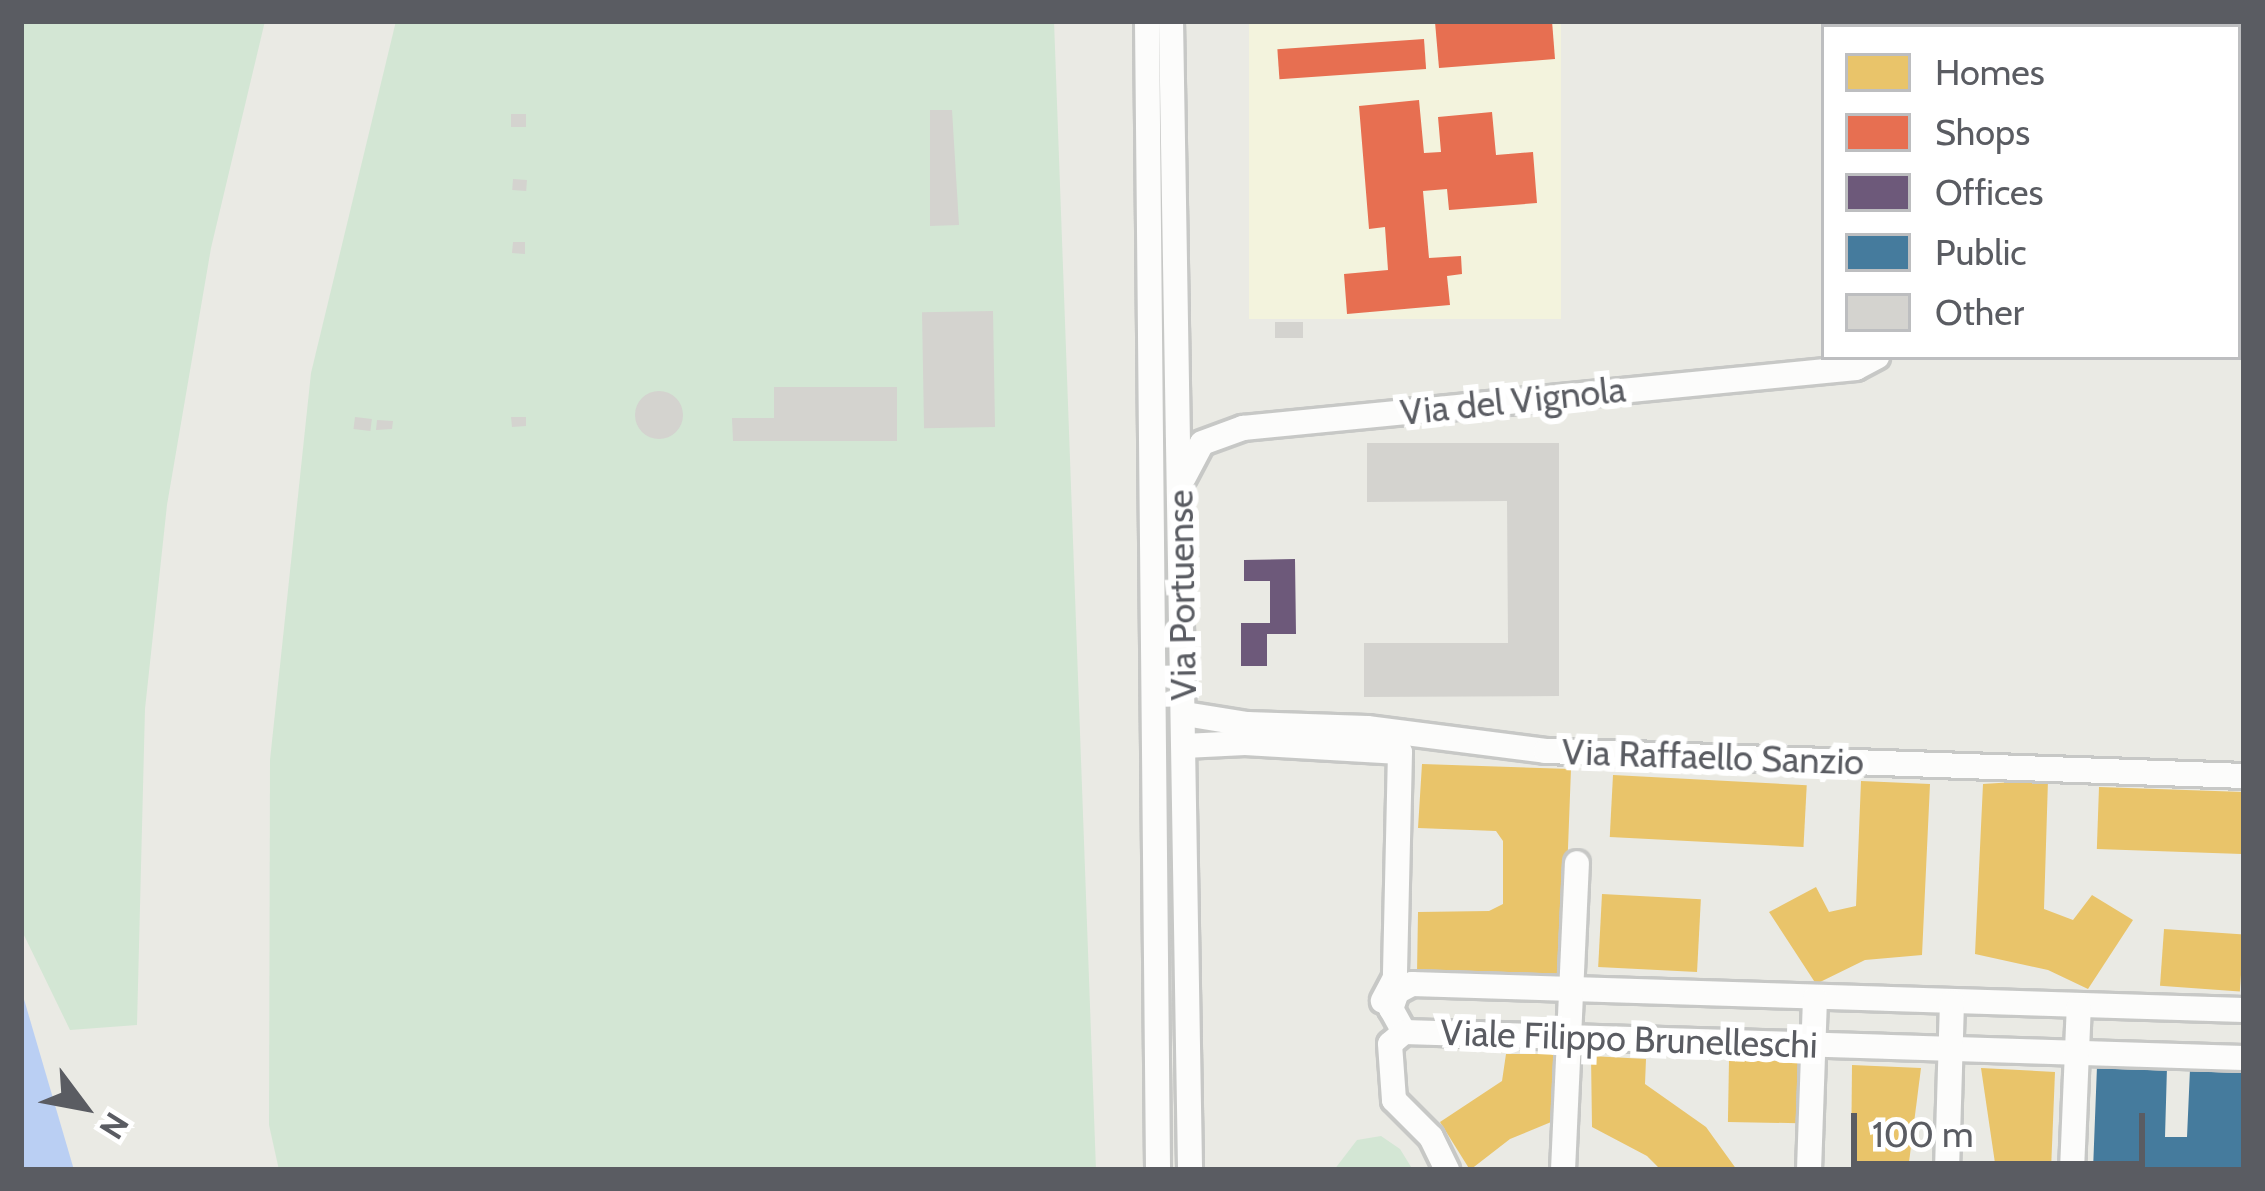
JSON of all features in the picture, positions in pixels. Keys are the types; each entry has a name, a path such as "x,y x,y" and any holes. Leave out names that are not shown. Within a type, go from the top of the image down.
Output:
{"street":[{"name":"Via Portuense","path":"1147,21 1158,1170"},
{"name":"Via Portuense","path":"1171,21 1190,1170"},
{"name":"Via del Vignola","path":"1181,492 1186,467 1199,446 1244,428 1856,368 1871,360"},
{"name":"Via Raffaello Sanzio","path":"1185,715 1246,724 1366,728 1546,751 2244,776"},
{"path":"1184,746 1245,743 1400,752 1395,978 1377,1007"},
{"path":"1563,1170 1577,862"},
{"name":"Viale Filippo Brunelleschi","path":"2244,1010 1412,984 1397,992 1391,1009 1404,1032 2077,1049 2244,1058"},
{"path":"1808,1170 1815,998"},
{"path":"1947,1170 1952,1002"},
{"path":"2072,1170 2079,1006"},
{"path":"1404,1032 1390,1044 1394,1100 1431,1137 1448,1170"}],"shaded area":[{"path":"21,21 265,21 211,248 167,505 145,709 137,1025 70,1030 21,929"},
{"path":"396,21 1054,21 1096,1170 279,1170 269,1125 270,760 311,373"},
{"path":"1249,21 1561,21 1561,319 1249,319"},
{"path":"1381,1136 1400,1149 1413,1170 1334,1170 1357,1140"}],"water":[{"path":"21,989 74,1170 21,1170"}],"building: Homes":[{"path":"1422,764 1571,769 1563,979 1417,973 1418,912 1489,911 1503,904 1503,841 1496,831 1418,828"},
{"path":"1613,775 1807,785 1803,847 1610,837"},
{"path":"2048,780 2044,909 2073,920 2092,895 2133,920 2088,989 2048,970 1975,954 1983,784"},
{"path":"1861,781 1930,784 1922,955 1865,960 1816,984 1769,912 1816,887 1829,912 1856,906"},
{"path":"2099,787 2244,792 2242,854 2097,849"},
{"path":"1602,894 1701,899 1697,972 1598,967"},
{"path":"2164,929 2244,935 2240,991 2160,986"},
{"path":"1506,1054 1559,1054 1556,1120 1510,1139 1470,1170 1440,1122 1502,1081"},
{"path":"1591,1056 1646,1059 1645,1084 1706,1127 1737,1170 1661,1170 1647,1156 1592,1127"},
{"path":"1729,1060 1799,1061 1798,1123 1728,1122"},
{"path":"1852,1065 1921,1068 1908,1170 1851,1170"},
{"path":"1981,1068 2055,1072 2051,1170 1996,1170"}],"building: Shops":[{"path":"1552,21 1555,59 1439,68 1435,22"},
{"path":"1424,39 1426,69 1279,79 1277,49"},
{"path":"1419,100 1424,153 1441,152 1438,117 1492,112 1496,155 1533,152 1537,203 1449,210 1447,189 1423,191 1429,258 1461,256 1462,274 1447,276 1450,305 1347,314 1344,274 1388,270 1385,227 1369,229 1359,106"}],"building: Offices":[{"path":"1295,559 1296,634 1267,634 1267,666 1241,666 1241,623 1270,623 1270,581 1244,581 1244,560"}],"building: Public":[{"path":"2097,1066 2167,1067 2165,1137 2187,1137 2190,1069 2244,1070 2244,1170 2093,1170"}],"building: Other":[{"path":"930,110 952,110 959,225 930,226"},
{"path":"511,114 526,114 526,127 511,127"},
{"path":"513,179 527,180 526,191 512,190"},
{"path":"513,242 525,242 525,254 512,253"},
{"path":"993,311 995,427 924,428 922,312"},
{"path":"1275,322 1303,322 1303,338 1275,338"},
{"path":"774,387 897,387 897,441 733,441 732,418 774,418"},
{"path":"659,391 676,398 683,415 676,432 659,439 642,432 635,415 642,398"},
{"path":"355,417 372,419 370,431 354,429"},
{"path":"511,417 526,417 526,426 512,427"},
{"path":"377,420 393,421 392,429 376,430"},
{"path":"1367,443 1559,443 1559,696 1364,697 1364,643 1508,643 1507,501 1367,502"}]}
